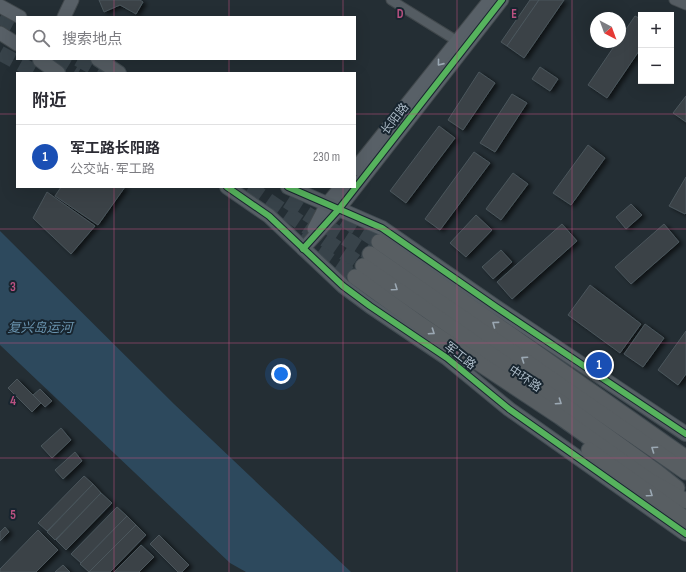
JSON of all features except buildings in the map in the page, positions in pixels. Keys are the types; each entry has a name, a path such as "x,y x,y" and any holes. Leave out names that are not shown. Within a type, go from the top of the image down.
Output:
{"highway":[{"path":"367,260 497,376 560,428 686,519"},
{"path":"367,260 584,387 686,449"},
{"name":"中环路","path":"367,260 686,472"},
{"name":"中环路","path":"367,260 657,472 686,495"},
{"path":"497,376 560,417 650,481 686,501"},
{"path":"584,387 686,458"}],"main road":[{"path":"64,16 72,0"},
{"name":"长阳路","path":"356,168 490,0"},
{"name":"长阳路","path":"356,179 502,0"},
{"path":"0,6 18,16"},
{"path":"0,34 16,43"},
{"path":"41,60 57,72"},
{"path":"100,60 118,72"},
{"name":"军工路","path":"228,188 269,216 302,249 343,286 446,358 509,409 686,534"},
{"path":"290,188 382,228 496,307 686,434"},
{"name":"长阳路","path":"333,207 341,188"},
{"name":"长阳路","path":"302,249 349,188"}],"street":[{"path":"391,0 457,41"},
{"path":"674,0 686,5"}],"water":[{"name":"复兴岛运河","path":"0,231 174,404 351,572 246,572 230,563 0,345"}],"tunnel":[{"path":"0,17 16,25"},
{"path":"0,53 35,72"},
{"path":"57,60 76,72"},
{"path":"80,60 101,72"},
{"path":"250,188 363,266"},
{"path":"287,201 370,254"},
{"path":"324,207 379,242"},
{"path":"299,239 355,277"}],"cycle path":[{"path":"356,187 502,0"},
{"path":"228,188 269,216 343,286 447,358 509,409 686,534"},
{"path":"290,188 382,228 496,307 686,434"},
{"path":"303,249 339,209 355,188"}],"place":[{"name":"军工路长阳路","path":"599,365"}]}
